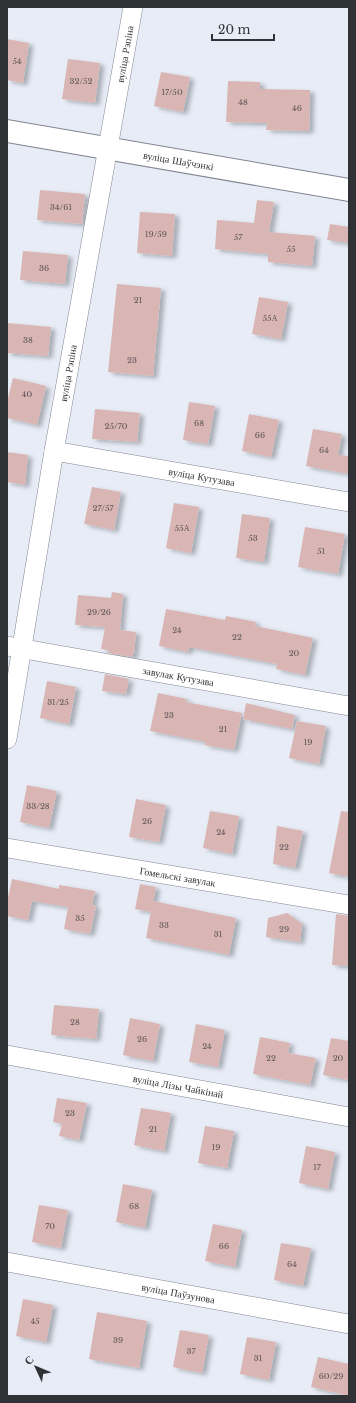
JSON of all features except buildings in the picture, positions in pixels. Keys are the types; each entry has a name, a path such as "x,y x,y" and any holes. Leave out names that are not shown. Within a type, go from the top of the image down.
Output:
{"street":[{"name":"вуліца Рэпіна","path":"7,739 14,647 54,451 133,7"},
{"name":"вуліца Шаўчэнкі","path":"7,131 349,190"},
{"name":"вуліца Кутузава","path":"54,451 349,502"},
{"name":"завулак Кутузава","path":"14,647 349,706"},
{"name":"Гомельскі завулак","path":"7,848 349,905"},
{"name":"вуліца Лізы Чайкінай","path":"7,1055 349,1117"},
{"name":"вуліца Паўзунова","path":"7,1262 349,1324"}]}
